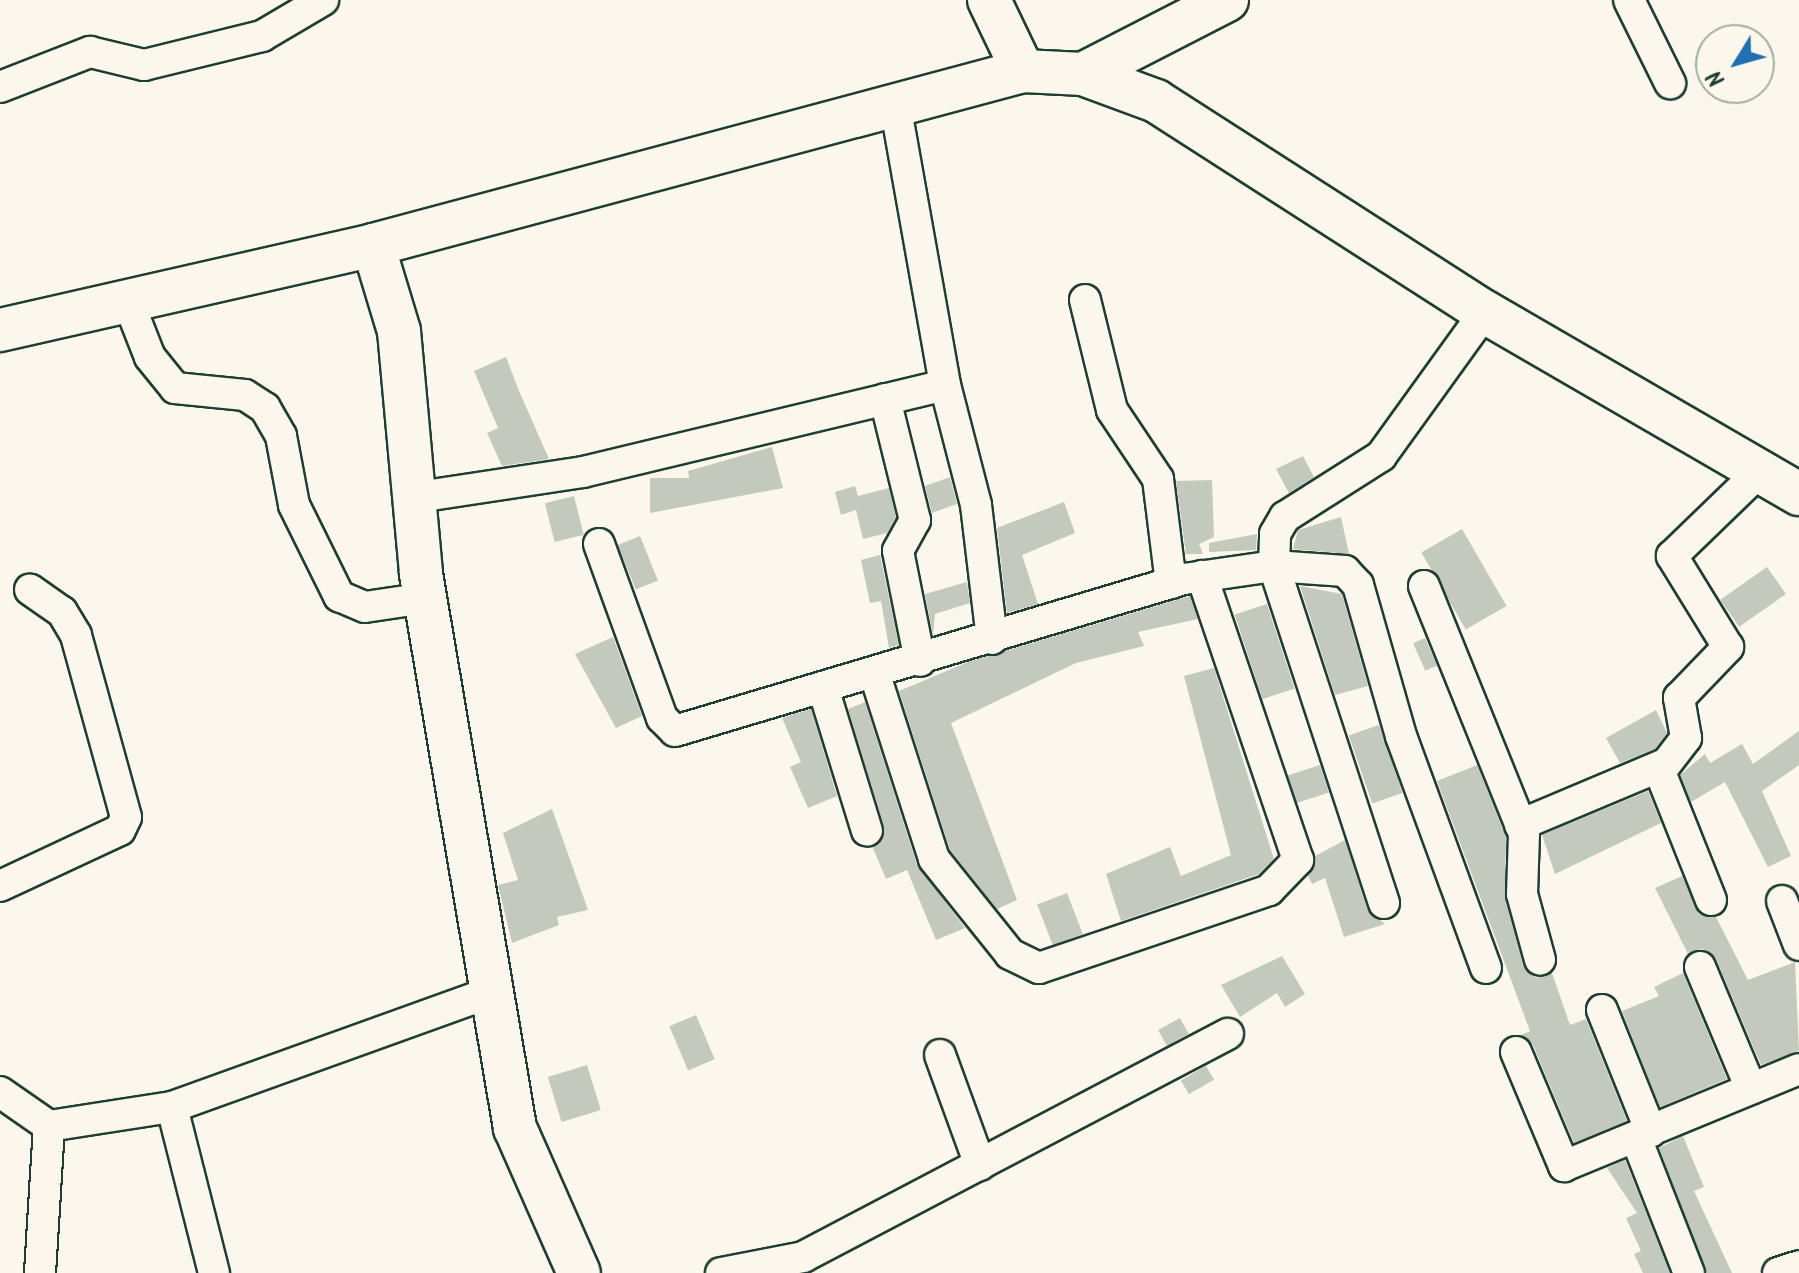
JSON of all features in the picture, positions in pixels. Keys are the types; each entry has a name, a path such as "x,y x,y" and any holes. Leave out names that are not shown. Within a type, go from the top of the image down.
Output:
{"main road":[{"path":"989,0 1023,71"},
{"path":"1083,74 1227,0"},
{"path":"0,330 373,245 1023,71 1083,74 1156,101 1485,312 1799,494"},
{"path":"373,245 399,331 418,497 425,598 515,1128 579,1273"}],"street":[{"path":"0,87 90,52 144,65 262,36 323,0"},
{"path":"1629,0 1670,83"},
{"path":"895,104 945,385 976,505 992,639"},
{"path":"1085,300 1112,410 1158,479 1171,583"},
{"path":"128,301 150,357 175,388 245,395 265,408 281,436 294,505 339,596 365,607 425,598"},
{"path":"1384,903 1274,566 1275,534 1285,517 1381,456 1485,312"},
{"path":"418,497 583,472 945,385"},
{"path":"885,399 916,527 898,551 920,661"},
{"path":"1711,900 1660,783 1665,764 1686,738 1679,698 1728,647 1672,556 1760,471"},
{"path":"599,544 662,718 675,731 824,691 1171,583 1274,566 1345,571 1358,585 1401,736 1486,968"},
{"path":"875,675 934,859 1010,954 1039,968 1269,890 1298,860 1202,576"},
{"path":"1424,586 1520,825 1528,851 1522,894 1540,960"},
{"path":"0,886 120,830 126,817 76,635 62,612 30,590"},
{"path":"824,691 867,831"},
{"path":"1520,825 1665,764"},
{"path":"1782,901 1799,945"},
{"path":"1700,967 1751,1089"},
{"path":"0,1092 49,1126 172,1107 491,992"},
{"path":"1602,1010 1689,1273"},
{"path":"721,1273 803,1257 1228,1034"},
{"path":"1516,1052 1559,1164 1644,1135 1799,1069"},
{"path":"940,1055 980,1165"},
{"path":"172,1107 214,1273"},
{"path":"40,1273 49,1126"},
{"path":"1778,1273 1799,1266"}],"building":[{"path":"506,357 549,459 502,466 487,433 498,428 474,371"},
{"path":"772,447 783,488 650,513 650,478 689,478 688,471"},
{"path":"1303,456 1314,477 1289,493 1276,469"},
{"path":"950,477 957,504 932,513 925,486"},
{"path":"1212,480 1214,537 1199,544 1203,554 1186,554 1176,481"},
{"path":"855,486 858,496 889,488 896,518 887,533 863,539 856,510 841,515 835,492"},
{"path":"574,496 584,535 555,542 545,503"},
{"path":"1064,502 1075,533 1022,555 1038,604 1007,613 997,528"},
{"path":"1341,517 1349,554 1293,549 1298,530"},
{"path":"1462,529 1506,606 1466,630 1421,552"},
{"path":"1257,534 1256,550 1209,552 1209,543"},
{"path":"640,536 658,581 636,589 618,545"},
{"path":"880,555 899,645 889,648 881,601 870,603 861,560"},
{"path":"1767,567 1786,594 1739,627 1720,600"},
{"path":"967,582 970,603 935,614 933,635 925,594"},
{"path":"1300,586 1342,594 1368,686 1335,695"},
{"path":"1190,596 1198,619 1138,632 1144,646 1076,663 951,723 1017,900 997,909 950,850 899,691 968,662"},
{"path":"1267,604 1295,689 1262,699 1235,615"},
{"path":"613,637 642,716 616,728 575,654"},
{"path":"1425,638 1437,665 1425,671 1413,643"},
{"path":"1214,668 1274,859 1259,874 1121,921 1106,874 1170,847 1181,876 1231,855 1184,676"},
{"path":"865,702 917,865 965,928 936,940 907,870 886,879 873,848 884,826 848,709"},
{"path":"811,709 837,796 808,808 790,767 801,762 782,718"},
{"path":"1656,710 1667,733 1655,749 1620,763 1606,738"},
{"path":"1379,725 1402,793 1372,803 1349,735"},
{"path":"1799,731 1799,765 1762,791 1791,856 1768,867 1725,782 1691,802 1680,775 1705,754 1710,763 1742,744 1753,764"},
{"path":"1320,765 1329,793 1297,803 1288,776"},
{"path":"1477,765 1506,837 1505,898 1523,965 1536,978 1552,973 1570,1025 1586,1019 1627,1121 1574,1143 1533,1045 1521,1035 1530,1031 1437,781"},
{"path":"1648,791 1661,823 1555,874 1542,835"},
{"path":"552,809 588,910 557,917 559,925 512,943 498,885 518,880 503,833"},
{"path":"1345,840 1367,909 1385,924 1344,937 1325,878 1312,884 1308,876 1315,856"},
{"path":"1682,876 1699,914 1716,917 1748,980 1795,962 1799,1051 1761,1065 1716,959 1703,949 1688,954 1655,888"},
{"path":"1067,893 1083,934 1053,946 1037,904"},
{"path":"1282,956 1305,994 1285,1007 1277,993 1240,1017 1221,985"},
{"path":"1683,973 1727,1079 1660,1107 1622,1011 1659,996 1654,987"},
{"path":"696,1015 715,1059 688,1071 669,1026"},
{"path":"1180,1018 1189,1034 1167,1046 1158,1030"},
{"path":"587,1065 601,1110 562,1122 548,1077"},
{"path":"1206,1066 1214,1080 1189,1094 1181,1080"},
{"path":"1683,1136 1704,1187 1694,1191 1732,1273 1707,1273 1659,1148"},
{"path":"1625,1160 1670,1273 1643,1273 1634,1254 1641,1251 1626,1218 1637,1213 1607,1168"}]}
